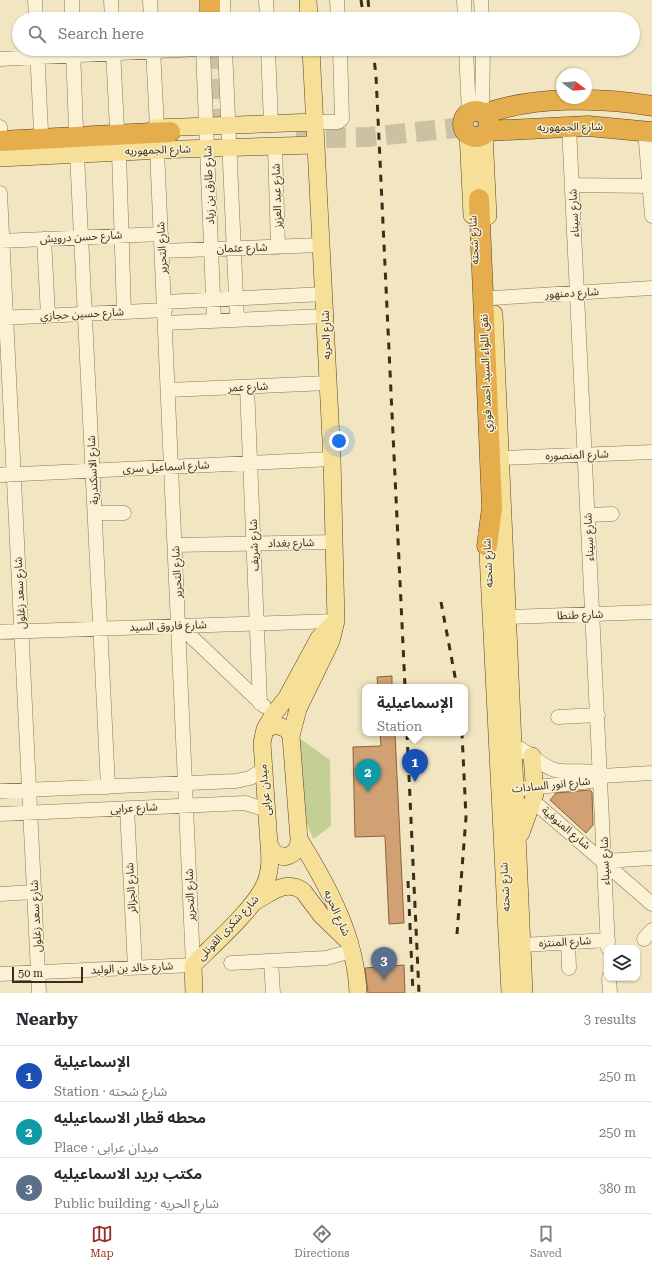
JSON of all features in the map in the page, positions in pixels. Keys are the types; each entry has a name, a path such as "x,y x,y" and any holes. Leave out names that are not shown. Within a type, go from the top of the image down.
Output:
{"highway":[{"path":"210,0 210,12"},
{"path":"479,123 509,107 544,102 610,102 652,106"},
{"path":"509,107 507,119 512,129"},
{"path":"534,117 589,118 650,125"},
{"name":"شارع الجمهوريه","path":"479,123 512,129 570,126 650,125"},
{"name":"شارع الجمهوريه","path":"0,141 169,138"},
{"name":"شارع الجمهوريه","path":"0,151 169,138"},
{"name":"نفق اللواء السيد احمد فوزي","path":"479,199 492,507 487,546"}],"main road":[{"path":"308,0 309,12"},
{"name":"شارع الحريه","path":"291,736 298,709 331,641 336,620 332,458 326,316 311,56"},
{"name":"شارع الجمهوريه","path":"0,158 119,152 207,126 315,122"},
{"name":"شارع شحته","path":"479,123 478,169 487,546 506,746 508,789 510,993"},
{"name":"شارع الجمهوريه","path":"0,133 117,129 169,138 208,149 316,145"},
{"name":"شارع شحته","path":"478,169 493,298 501,458 508,617 506,746"},
{"path":"269,844 274,853 284,857 294,853 297,849 299,839 291,736 287,729 280,726 272,726 269,722 287,697 319,638 336,620"},
{"name":"ميدان عرابى","path":"269,722 262,743 269,844"},
{"path":"518,843 534,794 532,756"},
{"name":"شارع شحته","path":"508,789 518,843 524,993"},
{"name":"شارع الحريه","path":"299,839 338,910 351,947 358,993"},
{"name":"شارع شكرى القوتلى","path":"193,965 252,903 265,884 269,872 269,844"},
{"path":"252,903 278,888 291,886 297,888 303,891 330,925 351,947"},
{"name":"شارع التحرير","path":"193,965 194,993"}],"street":[{"path":"35,0 36,12"},
{"path":"72,0 72,12"},
{"path":"111,0 112,12"},
{"path":"150,0 151,12"},
{"path":"201,0 202,12"},
{"path":"223,0 224,12"},
{"path":"266,0 267,12"},
{"path":"337,0 338,12"},
{"path":"464,0 465,12"},
{"path":"481,0 482,12"},
{"path":"0,58 15,56"},
{"path":"37,56 41,132"},
{"path":"73,56 76,130"},
{"path":"114,56 117,129"},
{"name":"شارع التحرير","path":"154,56 169,138 161,234 193,965"},
{"name":"شارع طارق بن زياد","path":"203,56 214,321"},
{"name":"شارع طارق بن زياد","path":"225,56 237,320"},
{"path":"268,56 271,124"},
{"path":"315,122 338,122 342,119 340,56"},
{"path":"467,56 479,123"},
{"path":"479,123 483,56"},
{"path":"650,125 650,186 652,216"},
{"name":"شارع سيناء","path":"570,126 608,944"},
{"path":"0,127 0,133"},
{"name":"شارع عبد العزيز","path":"275,146 278,247"},
{"path":"119,152 124,312"},
{"name":"شارع الاسكندرية","path":"77,154 108,787"},
{"path":"572,185 650,186"},
{"name":"شارع سعد زغلول","path":"0,193 7,474 22,631 39,993"},
{"name":"شارع حسن درويش","path":"1,241 161,234"},
{"path":"44,239 48,316"},
{"name":"شارع عثمان","path":"162,251 321,245"},
{"name":"شارع دمنهور","path":"493,298 652,288"},
{"name":"شارع حسين حجازي","path":"165,312 212,300 324,294"},
{"name":"شارع حسين حجازي","path":"3,318 124,312 165,312 214,321 326,316"},
{"name":"شارع عمر","path":"168,390 328,383"},
{"name":"شارع شريف","path":"247,387 260,703"},
{"name":"شارع المنصوره","path":"501,458 652,452"},
{"name":"شارع اسماعيل سرى","path":"7,474 332,458"},
{"path":"95,513 124,513"},
{"path":"588,515 612,514"},
{"name":"شارع بغداد","path":"175,545 334,542"},
{"name":"شارع طنطا","path":"508,617 652,612"},
{"name":"شارع فاروق السيد","path":"0,632 336,620"},
{"path":"179,625 260,703 269,722"},
{"path":"558,717 598,715"},
{"name":"شارع انور السادات","path":"506,746 524,749 544,765 556,770 570,772 594,772 601,776"},
{"name":"شارع عرابى","path":"0,791 236,782 250,778 263,770"},
{"name":"شارع انور السادات","path":"508,789 534,794 591,781 601,776 652,773"},
{"name":"شارع المنوفية","path":"534,794 652,904"},
{"name":"شارع عرابى","path":"0,814 245,803 267,810"},
{"name":"شارع الجزائر","path":"127,808 135,968"},
{"path":"605,861 652,858"},
{"path":"0,894 34,892"},
{"path":"568,942 569,968"},
{"name":"شارع المنتزه","path":"522,945 568,942 608,944"},
{"path":"231,963 326,958 351,947"},
{"path":"271,961 273,993"},
{"name":"شارع خالد بن الوليد","path":"0,974 193,965"},
{"path":"609,981 610,993"}],"green space":[{"path":"299,738 330,760 331,826 313,839 303,813"}],"building":[{"path":"392,676 392,684 378,684 377,677"},
{"path":"380,736 395,736 404,923 389,924 385,836 355,837 353,747 381,746"},
{"path":"590,790 592,792 593,825 586,833 550,800 556,793"},
{"path":"404,965 405,993 368,993 365,968"}],"tunnel":[{"path":"211,56 214,117 218,131"},
{"path":"296,139 367,137 505,123"}],"railway":[{"path":"361,0 363,12"},
{"path":"368,0 369,12"},
{"path":"374,56 376,76 405,684"},
{"path":"441,602 456,684"},
{"path":"407,736 419,993"},
{"path":"457,934 466,817 462,736"},
{"path":"408,881 413,993"}],"place":[{"name":"الإسماعيلية","path":"415,782"},
{"name":"محطه قطار الاسماعيليه","path":"368,792"},
{"name":"مكتب بريد الاسماعيليه","path":"384,980"}]}
